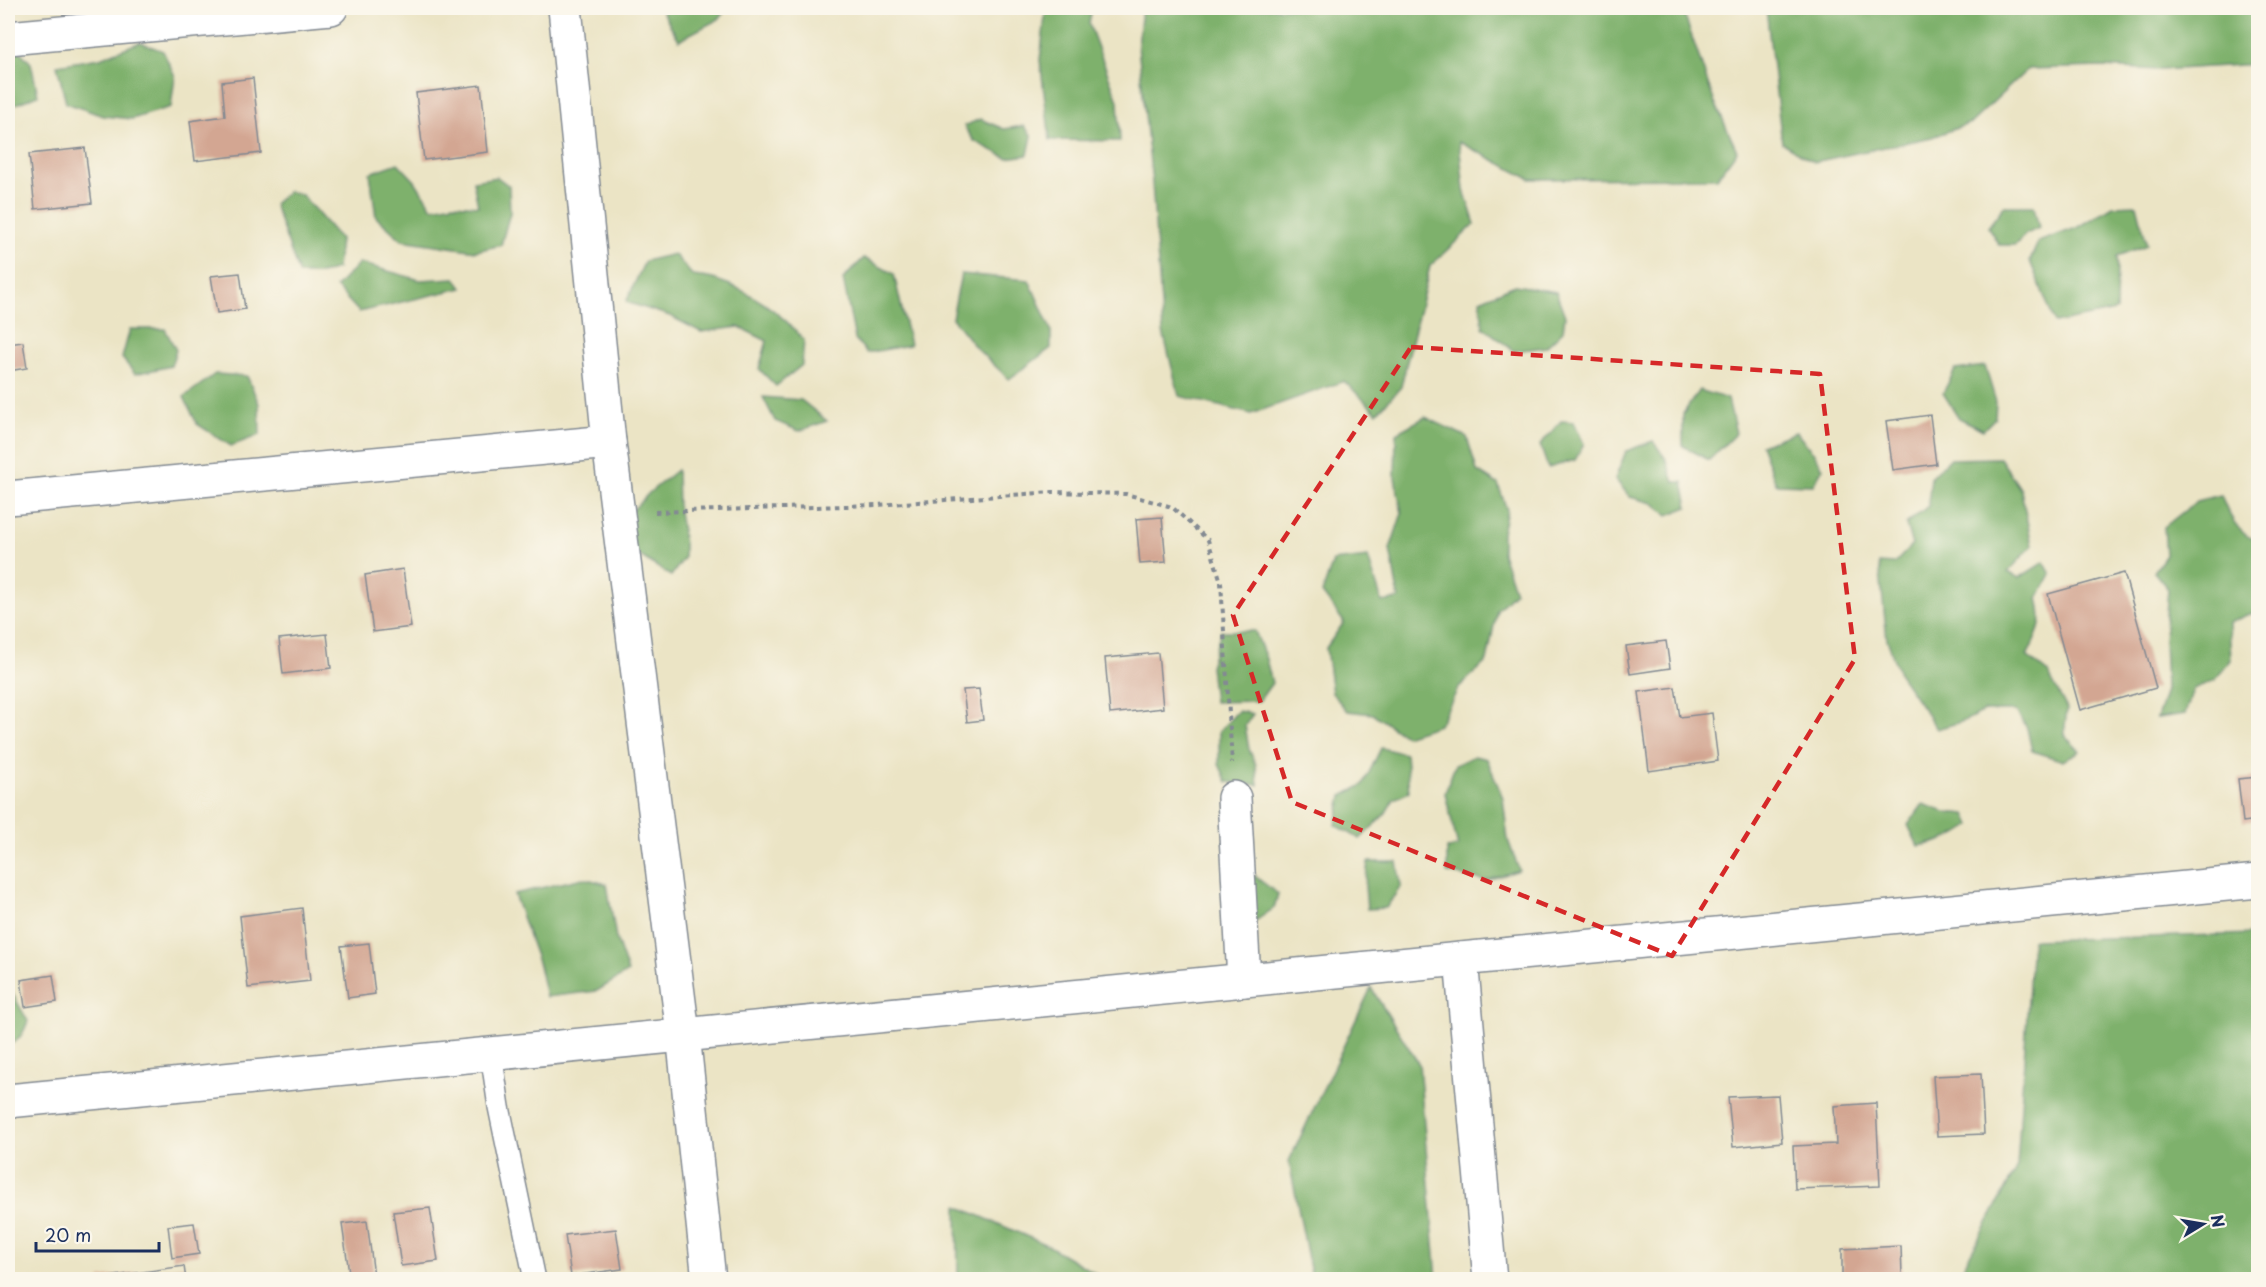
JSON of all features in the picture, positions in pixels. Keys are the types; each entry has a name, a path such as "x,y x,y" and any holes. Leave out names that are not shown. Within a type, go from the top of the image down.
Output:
{"street":[{"path":"8,38 331,8"},
{"path":"565,8 609,442 682,1034 709,1280"},
{"path":"8,498 609,442"},
{"path":"1234,798 1244,980"},
{"path":"8,1101 2259,881"},
{"path":"1461,959 1490,1280"}],"lane":[{"path":"491,1053 499,1107 535,1280"}],"path":[{"path":"618,514 877,506 1053,492 1126,494 1172,507 1208,540 1221,582 1234,798"}],"highlighted area":[{"path":"1411,347 1820,374 1855,659 1672,956 1292,802 1233,615"}],"green space":[{"path":"660,8 727,8 719,19 679,40"},
{"path":"1046,8 1092,8 1089,24 1118,101 1120,141 1050,140 1040,60"},
{"path":"1142,8 1682,8 1713,98 1737,151 1717,178 1530,179 1459,142 1464,190 1475,224 1430,266 1401,387 1377,413 1344,381 1251,414 1179,396 1163,332 1152,183 1138,46"},
{"path":"1766,8 2258,8 2258,64 2159,70 2102,67 2028,69 1971,123 1932,137 1814,162 1782,143"},
{"path":"140,42 163,51 175,76 171,107 132,119 103,116 66,103 57,65 100,58"},
{"path":"8,45 14,45 31,63 38,95 9,107 8,105"},
{"path":"980,119 1004,129 1024,126 1032,136 1028,155 1007,158 974,141 964,126"},
{"path":"398,163 415,181 432,208 454,204 478,206 473,181 497,177 509,186 510,213 501,245 476,251 402,240 376,217 370,173"},
{"path":"288,191 302,195 340,239 337,269 321,274 299,274 274,204"},
{"path":"2137,205 2147,245 2117,256 2116,311 2055,323 2030,261 2038,242 2079,227 2113,206"},
{"path":"2004,206 2034,206 2039,228 2026,234 2015,245 1999,245 1988,227"},
{"path":"674,254 693,276 713,279 741,290 753,296 786,321 804,340 802,365 776,386 759,369 767,341 739,327 701,332 670,316 626,302 645,261"},
{"path":"864,258 894,274 910,345 867,353 855,339 843,279"},
{"path":"359,263 420,280 455,278 462,288 359,312 336,287"},
{"path":"961,274 1029,280 1051,330 1051,348 1009,379 976,348 952,318"},
{"path":"1515,285 1556,292 1565,316 1563,331 1546,347 1514,351 1483,327 1480,300"},
{"path":"130,329 165,329 176,350 171,366 135,374 122,358"},
{"path":"1985,366 1996,402 1995,418 1983,430 1959,418 1943,393 1955,370"},
{"path":"215,374 247,376 259,404 260,435 231,446 197,424 184,397"},
{"path":"1699,390 1728,399 1736,433 1709,460 1683,446 1683,414"},
{"path":"763,397 801,400 827,421 799,431 775,421"},
{"path":"1425,417 1467,437 1477,471 1498,484 1507,510 1502,533 1502,553 1515,592 1497,610 1487,661 1459,687 1439,725 1405,736 1373,714 1347,711 1332,693 1326,648 1344,622 1322,593 1333,561 1368,557 1382,602 1399,599 1390,549 1402,513 1395,478 1396,433"},
{"path":"1561,421 1574,422 1584,444 1575,460 1548,468 1540,445"},
{"path":"1796,432 1823,468 1813,485 1776,484 1761,445"},
{"path":"1653,441 1666,459 1674,482 1683,482 1688,507 1668,515 1653,503 1630,497 1615,479 1626,451"},
{"path":"2000,458 2021,490 2032,546 2008,572 2019,578 2044,562 2051,574 2038,598 2040,622 2027,656 2048,673 2067,709 2064,735 2080,751 2063,761 2032,751 2027,728 2016,711 1984,711 1964,721 1937,729 1899,674 1887,639 1879,563 1894,564 1912,545 1906,524 1928,506 1931,477 1949,459"},
{"path":"677,470 684,558 671,576 634,552 625,518 650,492"},
{"path":"2221,495 2239,529 2258,541 2258,613 2249,614 2229,623 2231,660 2215,680 2193,689 2185,714 2157,718 2166,690 2164,640 2168,589 2154,572 2166,555 2164,527 2197,501"},
{"path":"1221,631 1255,631 1272,683 1259,701 1214,702 1210,666"},
{"path":"1238,711 1253,714 1245,725 1249,749 1256,765 1258,785 1227,782 1219,764 1219,731"},
{"path":"1381,748 1406,754 1409,792 1394,799 1385,814 1360,839 1336,825 1342,796 1363,785"},
{"path":"1474,756 1487,759 1503,798 1508,840 1519,870 1486,881 1447,873 1447,848 1458,847 1445,793 1455,765"},
{"path":"1923,804 1945,812 1966,814 1971,825 1946,839 1918,846 1908,825"},
{"path":"1368,862 1397,862 1401,886 1386,908 1367,909 1365,886"},
{"path":"1248,871 1278,894 1274,908 1254,922"},
{"path":"583,878 607,884 616,938 628,972 597,991 546,997 539,965 514,894"},
{"path":"2258,934 2258,1279 1957,1279 2017,1167 2032,940"},
{"path":"8,986 28,1021 21,1036 8,1045"},
{"path":"1371,988 1419,1064 1437,1279 1312,1279 1289,1161"},
{"path":"957,1206 1049,1246 1105,1279 958,1279"}],"building":[{"path":"253,78 261,153 195,161 190,121 225,116 222,82"},
{"path":"481,85 488,152 424,160 416,93"},
{"path":"85,148 92,203 35,209 29,154"},
{"path":"240,273 245,309 217,313 211,276"},
{"path":"23,342 27,368 8,371 8,344"},
{"path":"1930,415 1936,464 1893,470 1886,421"},
{"path":"1162,517 1166,562 1140,564 1136,519"},
{"path":"403,569 411,627 373,632 365,575"},
{"path":"2124,573 2156,688 2080,710 2048,594"},
{"path":"327,634 331,668 283,674 279,639"},
{"path":"1666,641 1670,668 1630,674 1626,646"},
{"path":"1158,653 1163,708 1110,714 1105,658"},
{"path":"1675,687 1680,717 1712,713 1718,761 1649,771 1639,692"},
{"path":"979,689 983,720 967,722 963,690"},
{"path":"2258,777 2258,820 2243,822 2238,779"},
{"path":"302,908 310,981 248,988 240,916"},
{"path":"369,943 375,994 348,998 341,946"},
{"path":"53,975 57,1002 25,1007 21,980"},
{"path":"1981,1074 1984,1134 1937,1136 1933,1076"},
{"path":"1778,1095 1782,1142 1733,1147 1728,1097"},
{"path":"1876,1103 1880,1186 1795,1189 1793,1146 1836,1144 1834,1106"},
{"path":"430,1208 438,1261 401,1266 393,1212"},
{"path":"367,1221 374,1276 350,1279 342,1224"},
{"path":"194,1223 199,1254 172,1258 168,1226"},
{"path":"616,1229 622,1269 571,1276 565,1235"},
{"path":"1901,1246 1902,1276 1842,1278 1842,1249"},
{"path":"184,1266 186,1280 101,1280 100,1278"}]}
